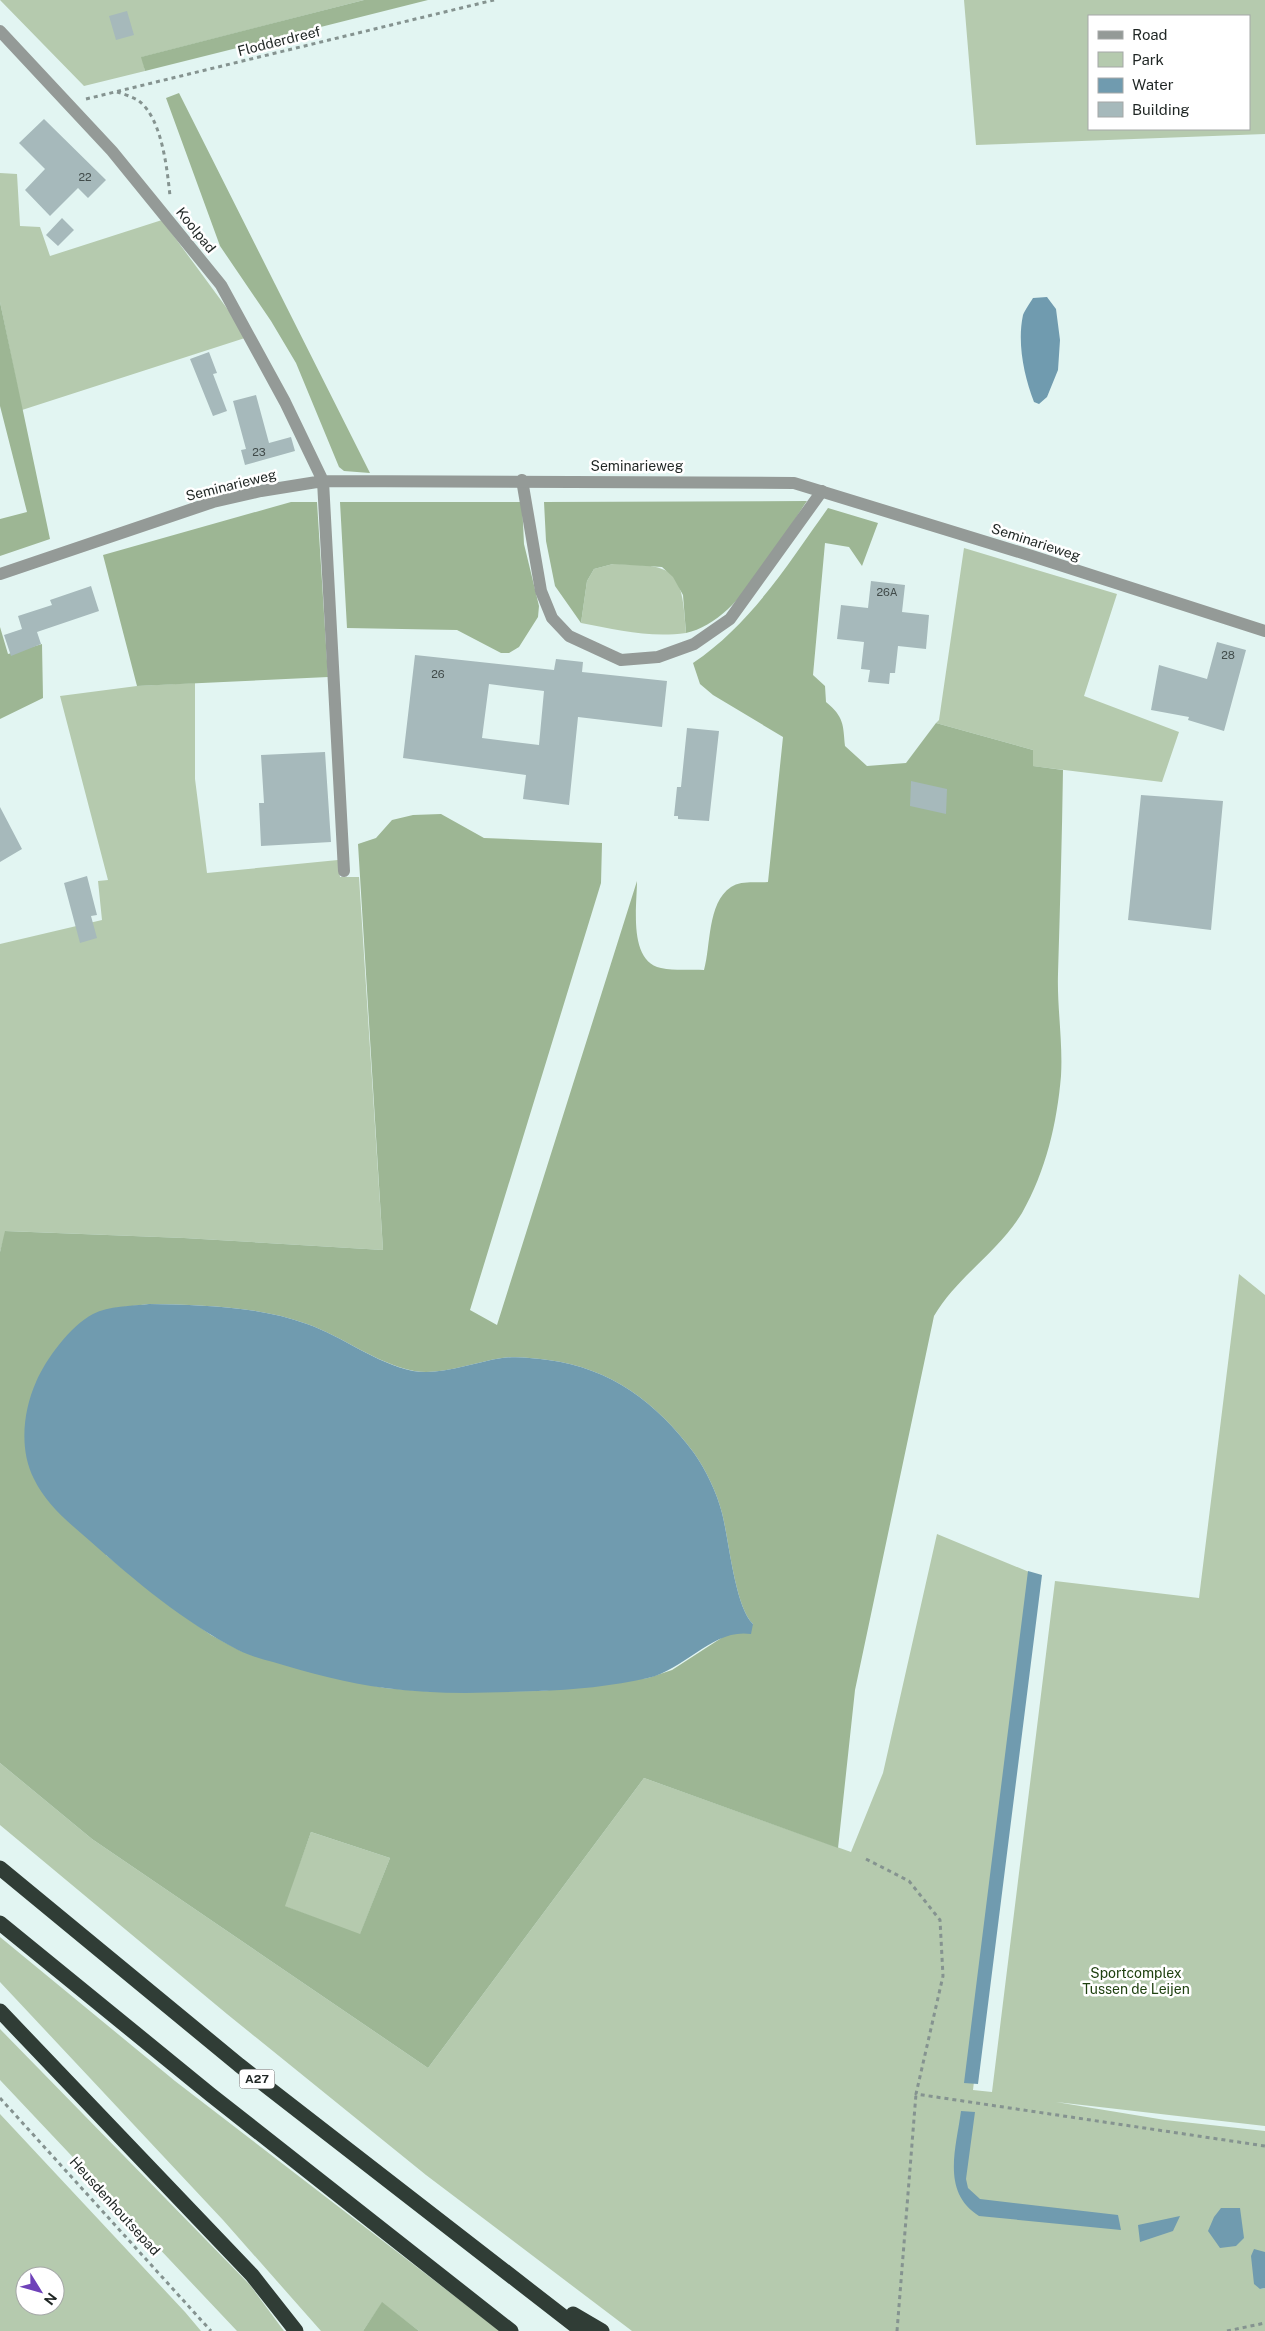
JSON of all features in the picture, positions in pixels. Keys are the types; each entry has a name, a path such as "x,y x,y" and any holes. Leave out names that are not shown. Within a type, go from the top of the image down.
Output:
{"highway":[{"name":"A27","path":"0,1868 239,2065 582,2331"},
{"path":"0,1923 211,2095 511,2331"},
{"path":"0,2011 252,2275 296,2331"},
{"name":"A27","path":"520,2284 602,2331"}],"street":[{"name":"Koolpad","path":"0,31 70,103 112,151 221,285 285,402 323,481"},
{"name":"Seminarieweg","path":"0,574 213,502 261,491 323,481 522,480 794,484 1032,556 1265,631"},
{"path":"522,480 541,591 552,618 569,636 621,660 658,657 694,644 730,619 822,491"},
{"path":"323,481 344,870"}],"path":[{"name":"Flodderdreef","path":"70,103 494,0"},
{"path":"117,92 138,100 151,114 167,163 174,226"},
{"path":"866,1859 909,1881 940,1920 943,1976 916,2094 897,2331"},
{"path":"916,2094 1265,2146"},
{"name":"Heusdenhoutsepad","path":"0,2098 211,2331"},
{"path":"1227,2331 1265,2323"}],"green space":[{"path":"0,0 364,0 142,57 145,71 84,86"},
{"path":"364,0 428,0 145,71 141,57"},
{"path":"964,0 1265,0 1265,134 976,145"},
{"path":"179,93 370,473 344,471 339,467 296,363 271,321 220,246 166,98"},
{"path":"0,173 17,174 20,226 40,227 50,256 162,220 248,337 22,410 0,302"},
{"path":"0,302 50,539 0,556 0,519 27,512 0,406"},
{"path":"807,501 770,558 739,598 722,614 705,626 686,633 683,595 673,577 662,567 613,564 594,569 587,581 581,623 555,586 546,541 544,502"},
{"path":"291,502 317,502 328,677 137,686 103,555"},
{"path":"340,502 522,502 524,544 539,606 538,617 519,647 509,653 501,653 457,630 347,628"},
{"path":"828,508 878,523 862,566 849,547 825,543 813,675 825,686 826,702 842,721 845,746 867,766 906,763 936,723 1033,750 1033,766 1063,770 1058,974 1061,1076 1057,1111 1049,1146 1038,1180 1022,1213 1001,1240 954,1289 934,1316 855,1690 838,1848 644,1778 428,2068 92,1839 0,1763 0,1252 5,1231 184,1238 383,1250 358,844 376,838 392,820 413,815 441,814 484,838 602,843 601,883 470,1310 497,1325 637,881 637,931 643,955 650,963 661,968 704,970 714,914 723,894 739,883 768,882 783,737 713,695 700,684 693,663 714,647 751,612","holes":["149,1304 189,1305 269,1313 321,1329 386,1362 414,1371 435,1372 502,1358 519,1357 571,1364 612,1380 631,1391 664,1419 680,1435 703,1467 720,1505 737,1589 747,1615 753,1624 739,1632 726,1635 672,1670 648,1678 541,1691 436,1692 385,1688 331,1677 241,1651 211,1635 163,1601 106,1555 116,1308","311,1832 390,1858 360,1934 285,1906"]},
{"path":"964,548 1117,594 1084,696 1179,732 1162,782 1032,766 1033,750 936,723 939,720"},
{"path":"613,564 650,566 663,569 672,574 678,583 682,595 686,633 646,634 581,623 587,581 594,569"},
{"path":"0,627 8,654 42,644 43,698 0,719"},
{"path":"195,683 195,779 207,873 338,860 340,877 359,877 383,1250 184,1238 6,1231 0,1252 0,944 102,920 98,881 108,880 60,696 137,686"},
{"name":"Sportcomplex Tussen de Leijen","path":"1239,1274 1265,1295 1265,2126 1056,2102 1165,2120 1265,2131 1265,2252 1260,2252 1260,2289 1265,2288 1265,2331 632,2331 426,2175 227,2014 0,1825 0,1763 92,1839 428,2068 644,1778 851,1852 883,1773 937,1534 1034,1574 973,2090 992,2092 1055,1581 1199,1598"},
{"path":"311,1832 390,1858 360,1935 284,1906"},
{"path":"0,1937 175,2081 500,2331 419,2331 382,2303 363,2331 321,2331 223,2220 0,1982"},
{"path":"0,2029 250,2285 284,2331 237,2331 0,2080"},
{"path":"0,2114 185,2312 201,2331 0,2331"},
{"path":"382,2302 419,2331 363,2331"}],"water":[{"path":"1047,297 1056,309 1060,340 1058,370 1047,397 1039,404 1034,402 1027,381 1022,359 1021,326 1023,315 1033,298"},
{"path":"149,1304 229,1308 269,1313 321,1329 386,1362 413,1371 435,1372 502,1358 519,1357 571,1364 612,1380 631,1391 664,1419 680,1435 707,1474 722,1513 737,1589 747,1615 753,1624 751,1634 737,1634 724,1637 675,1666 648,1678 579,1689 500,1692 423,1692 371,1686 300,1670 238,1650 179,1614 66,1520 45,1497 29,1468 24,1430 28,1405 40,1373 52,1354 76,1326 93,1314 113,1308"},
{"path":"1028,1571 1042,1575 978,2084 964,2083"},
{"path":"961,2111 975,2112 966,2179 968,2188 980,2199 1118,2215 1121,2230 979,2216 967,2206 959,2195 955,2182 954,2155"},
{"path":"1221,2208 1240,2208 1244,2238 1236,2246 1220,2248 1208,2231 1214,2217"},
{"path":"1180,2216 1173,2231 1140,2242 1138,2225"},
{"path":"1254,2249 1265,2252 1265,2288 1260,2289 1254,2284 1251,2256"}],"building":[{"path":"127,11 134,35 116,40 109,16"},
{"path":"44,119 106,180 88,198 78,188 50,216 25,190 45,169 19,143"},
{"path":"62,218 74,230 58,246 46,235"},
{"path":"209,352 217,373 213,374 227,411 213,416 190,359"},
{"path":"256,395 269,443 291,437 295,451 245,465 241,450 246,449 233,401"},
{"path":"871,581 905,585 902,612 929,615 926,649 898,646 895,673 890,673 889,684 868,682 870,670 861,669 864,642 837,639 841,605 868,608"},
{"path":"91,586 99,611 37,632 41,644 11,656 4,635 22,629 18,616 52,605 50,600"},
{"path":"1217,642 1246,650 1224,731 1188,720 1189,717 1151,710 1159,665 1207,679"},
{"path":"415,655 554,670 556,659 583,662 582,672 667,681 662,727 578,717 569,805 523,799 526,775 403,758","holes":["489,684 544,691 539,745 482,738"]},
{"path":"687,728 719,731 709,821 678,819 678,816 674,816 677,787 681,787"},
{"path":"325,752 331,842 261,846 259,803 264,803 261,755"},
{"path":"911,781 947,789 946,814 910,806"},
{"path":"1141,795 1223,801 1211,930 1128,920"},
{"path":"0,807 22,849 0,862"},
{"path":"87,876 97,915 91,916 97,938 80,943 64,883"}]}
